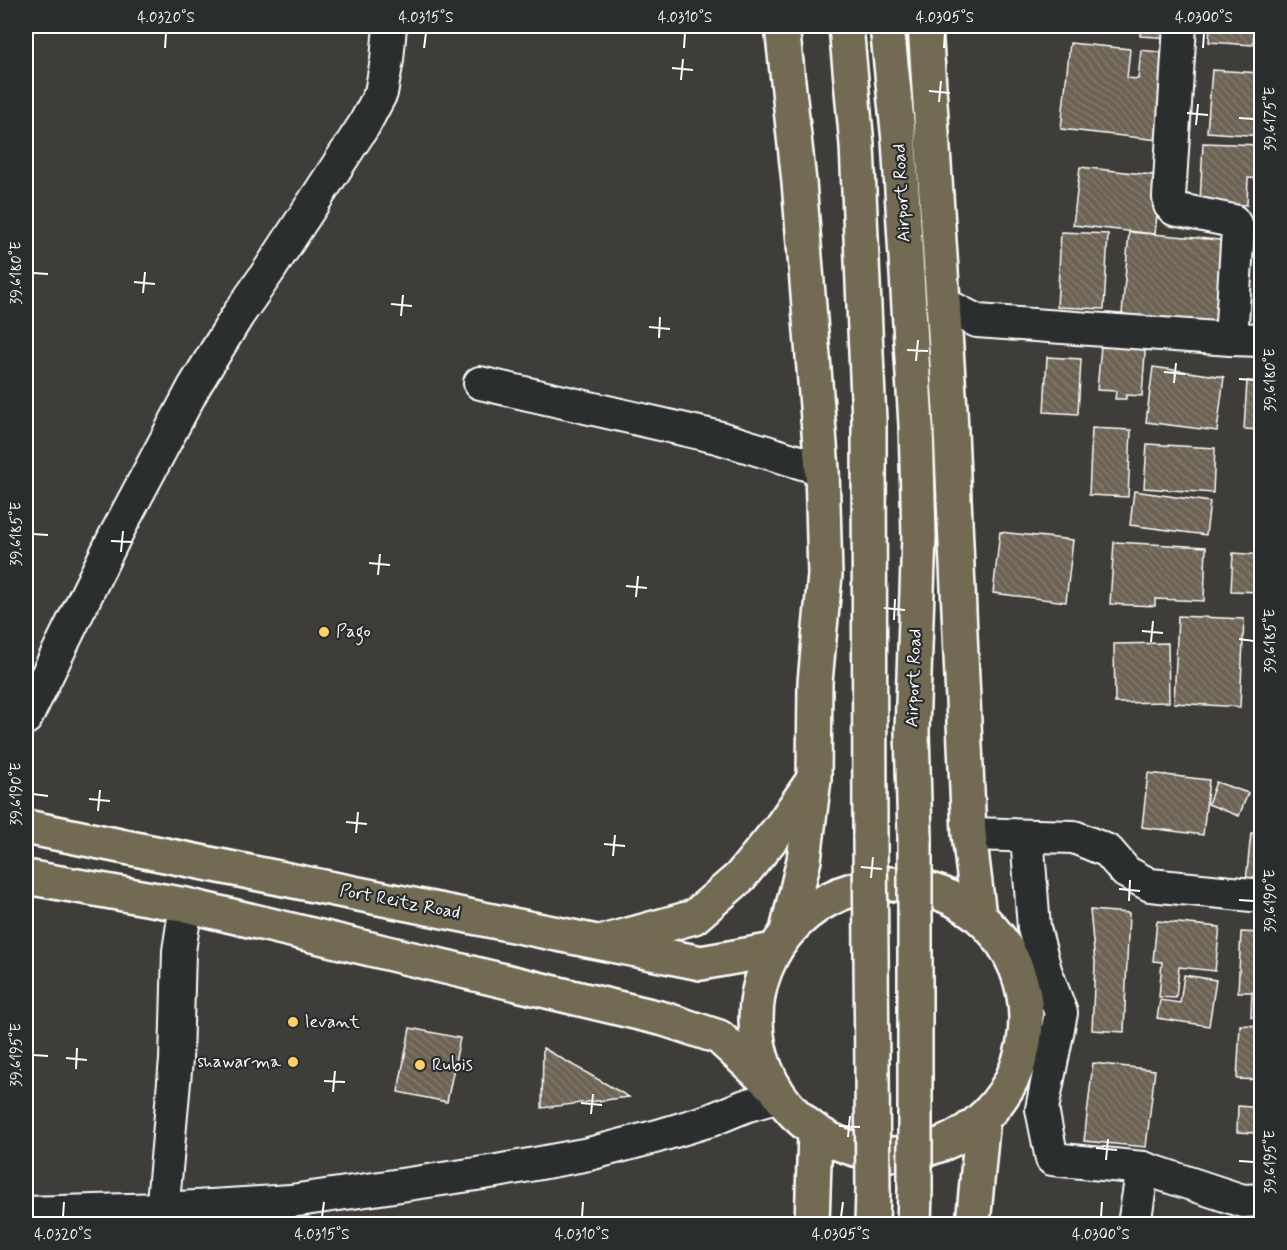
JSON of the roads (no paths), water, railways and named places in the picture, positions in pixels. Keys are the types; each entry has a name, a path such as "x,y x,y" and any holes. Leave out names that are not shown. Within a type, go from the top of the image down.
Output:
{"main road":[{"path":"776,1091 762,1060 756,1033 758,995 762,977 781,941 804,860 814,779 815,682 825,575 822,469 799,182 782,26"},
{"path":"846,26 857,144 869,421 872,1224"},
{"name":"Airport Road","path":"887,26 899,140 916,425 919,536 912,731 915,837 914,1224"},
{"path":"925,26 951,421 969,834 979,916"},
{"path":"603,942 694,917 740,877 780,828 814,779"},
{"name":"Port Reitz Road","path":"26,827 701,963 781,941"},
{"path":"26,877 186,905 664,1019 719,1037 776,1091 798,1119 814,1132 856,1151 878,1155 901,1155 945,1144 983,1118 1006,1091 1016,1070 1023,1046 1026,1023 1024,999 1014,965 996,934 979,916 960,903 939,892 916,885 892,883 869,885 845,891 824,901 804,915 781,941"},
{"path":"973,1224 983,1118"},
{"path":"812,1224 814,1132"}],"street":[{"path":"26,718 114,538 194,387 238,315 364,125 381,93 390,26"},
{"path":"944,304 977,321 1246,340 1236,224 1233,221 1174,209 1170,205 1180,26"},
{"path":"480,383 717,437 822,469"},
{"path":"969,834 1074,837 1108,851 1126,872 1150,885 1262,896"},
{"path":"1027,836 1034,928 1045,970 1061,1013 1042,1109 1052,1159 1143,1168 1243,1201 1262,1200"},
{"path":"162,1217 176,1060 179,951 186,905"},
{"path":"26,1213 162,1217 496,1171 589,1154 658,1136 776,1091"},
{"path":"1134,1224 1143,1168"}],"place":[{"name":"Pago","path":"324,632"},
{"name":"levant","path":"293,1022"},
{"name":"shawarma","path":"293,1062"},
{"name":"Rubis","path":"420,1065"}]}
